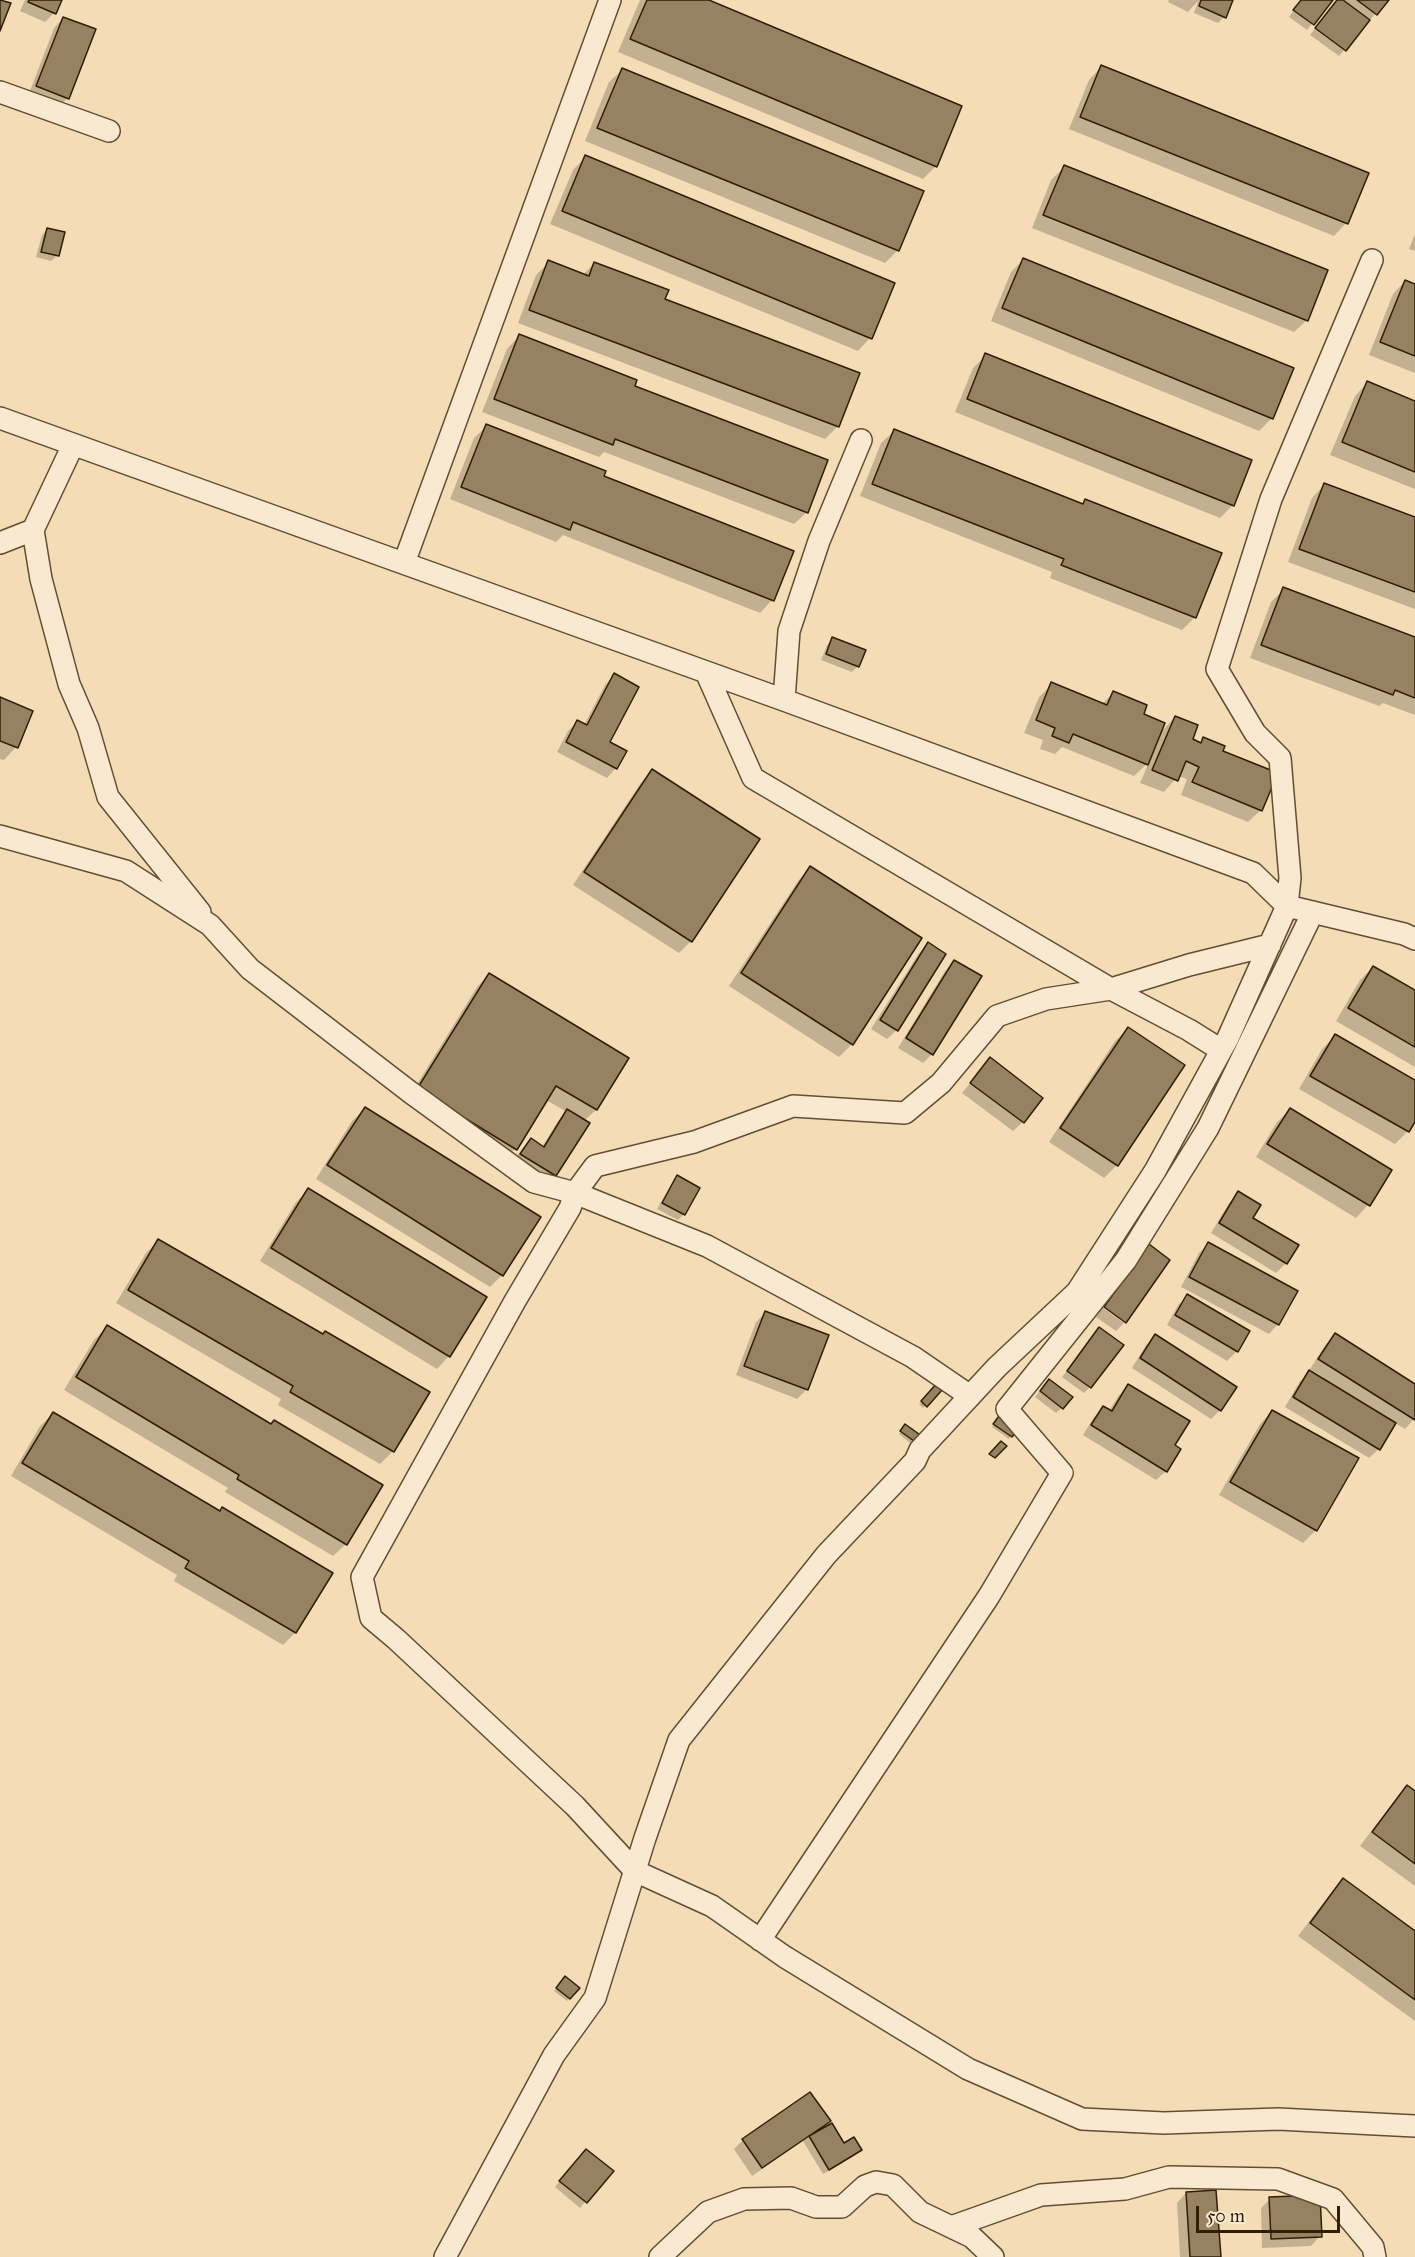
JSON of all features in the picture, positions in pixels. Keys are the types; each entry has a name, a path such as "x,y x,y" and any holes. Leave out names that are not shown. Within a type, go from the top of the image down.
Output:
{"street":[{"path":"404,563 610,0"},
{"path":"0,92 109,131"},
{"path":"445,2257 554,2055 595,1998 680,1740 826,1555 915,1461 920,1450 997,1367 1077,1292 1155,1171 1221,1050 1270,945 1287,906 1290,878 1280,758 1255,733 1217,669 1271,499 1371,260"},
{"path":"0,418 784,700 1253,873 1287,906 1404,934 1415,939"},
{"path":"784,700 789,631 819,541 861,440"},
{"path":"73,445 33,530 41,579 69,684 88,729 108,797 210,925 250,969 410,1092 534,1182 575,1193 707,1246 913,1357 970,1396"},
{"path":"0,543 33,530"},
{"path":"706,672 753,778 1111,989 1189,1030 1221,1050"},
{"path":"0,836 126,872 210,925"},
{"path":"760,1940 989,1596 1062,1473 1007,1409 1126,1260 1208,1128 1313,912"},
{"path":"1270,945 1189,965 1111,989 1046,999 997,1016 941,1083 905,1113 793,1106 694,1142 595,1166 575,1193 570,1208 515,1301 362,1578 371,1618 574,1806 635,1871 711,1906 760,1940 968,2068 1082,2119 1164,2123 1278,2119 1415,2126"},
{"path":"951,2227 1041,2194 1125,2189 1169,2177 1278,2179 1333,2199 1373,2247 1375,2257"},
{"path":"660,2257 708,2211 744,2199 791,2198 816,2207 842,2207 864,2186 876,2182 893,2185 920,2212 972,2237 993,2257"}],"building":[{"path":"0,0 11,3 0,31"},
{"path":"29,0 62,0 56,14 28,2"},
{"path":"647,0 709,0 962,106 937,167 630,39"},
{"path":"1201,0 1233,0 1226,18 1199,6"},
{"path":"1301,0 1333,0 1314,25 1293,10"},
{"path":"1337,0 1343,0 1370,20 1346,51 1315,28"},
{"path":"1357,0 1389,0 1377,15"},
{"path":"63,17 96,29 69,99 36,86"},
{"path":"1101,65 1369,173 1348,224 1080,117"},
{"path":"622,68 924,191 899,251 597,128"},
{"path":"585,155 895,283 872,339 562,211"},
{"path":"1064,165 1328,270 1308,321 1043,215"},
{"path":"47,228 65,232 59,256 41,252"},
{"path":"1023,258 1294,368 1273,419 1002,308"},
{"path":"548,260 589,276 594,262 669,290 665,299 860,373 839,427 529,310"},
{"path":"1405,280 1415,284 1415,356 1380,342"},
{"path":"519,334 637,380 635,386 828,460 808,513 615,439 613,445 494,399"},
{"path":"985,353 1252,460 1234,506 967,399"},
{"path":"1367,381 1415,401 1415,472 1342,442"},
{"path":"486,424 606,471 604,476 794,551 774,601 573,522 570,530 461,487"},
{"path":"894,429 1083,504 1085,499 1222,553 1196,618 1061,565 1064,559 872,484"},
{"path":"1324,483 1415,517 1415,592 1299,549"},
{"path":"1283,587 1415,637 1415,698 1395,690 1393,695 1261,645"},
{"path":"832,637 866,650 859,667 826,654"},
{"path":"614,673 639,687 610,742 627,751 617,769 566,742 577,720 587,725"},
{"path":"1051,682 1107,705 1113,691 1147,705 1144,714 1165,723 1148,765 1073,734 1069,743 1052,736 1055,728 1036,720"},
{"path":"0,697 33,711 18,748 0,741"},
{"path":"1175,716 1198,725 1193,739 1201,743 1203,737 1225,746 1223,751 1278,773 1262,811 1192,782 1199,767 1186,761 1178,781 1152,770"},
{"path":"652,769 760,839 692,942 584,872"},
{"path":"810,866 922,938 853,1045 741,973"},
{"path":"928,942 946,954 898,1031 880,1020"},
{"path":"954,960 982,976 933,1055 906,1038"},
{"path":"1373,966 1415,990 1415,1047 1348,1008"},
{"path":"489,973 629,1058 597,1110 556,1086 517,1150 417,1089"},
{"path":"1128,1027 1185,1065 1118,1166 1060,1128"},
{"path":"1335,1034 1415,1080 1415,1122 1409,1132 1310,1076"},
{"path":"990,1057 1043,1098 1024,1123 970,1083"},
{"path":"365,1107 541,1217 503,1276 327,1165"},
{"path":"1290,1108 1392,1170 1370,1206 1267,1144"},
{"path":"567,1109 590,1123 556,1176 520,1154 531,1138 544,1147"},
{"path":"677,1175 700,1188 685,1215 662,1203"},
{"path":"308,1188 487,1297 450,1357 271,1248"},
{"path":"1238,1191 1261,1205 1253,1218 1299,1245 1287,1264 1219,1223"},
{"path":"158,1239 323,1334 325,1331 430,1392 394,1452 290,1392 293,1386 128,1290"},
{"path":"1208,1242 1298,1291 1279,1325 1189,1277"},
{"path":"1149,1244 1170,1260 1126,1323 1104,1307"},
{"path":"1187,1294 1250,1331 1238,1352 1175,1315"},
{"path":"765,1311 829,1335 808,1390 744,1366"},
{"path":"107,1325 271,1424 274,1420 383,1485 347,1545 237,1479 239,1475 76,1377"},
{"path":"1099,1327 1124,1345 1091,1388 1067,1371"},
{"path":"1335,1333 1415,1384 1415,1420 1318,1359"},
{"path":"1155,1334 1237,1387 1221,1411 1140,1358"},
{"path":"1309,1370 1396,1423 1380,1450 1293,1397"},
{"path":"1049,1379 1073,1397 1063,1409 1040,1391"},
{"path":"937,1383 943,1389 927,1407 921,1401"},
{"path":"1128,1384 1190,1421 1175,1445 1181,1449 1167,1472 1091,1425 1103,1406 1112,1411"},
{"path":"1272,1410 1359,1458 1317,1531 1230,1482"},
{"path":"53,1412 220,1511 222,1507 333,1573 296,1633 185,1568 189,1561 22,1463"},
{"path":"999,1416 1018,1429 1012,1437 993,1424"},
{"path":"905,1424 923,1437 918,1444 900,1431"},
{"path":"1001,1441 1007,1446 995,1458 989,1454"},
{"path":"1407,1785 1415,1791 1415,1864 1372,1832"},
{"path":"1343,1878 1415,1931 1415,2000 1310,1923"},
{"path":"565,1976 580,1988 570,1999 556,1988"},
{"path":"810,2092 831,2121 762,2168 742,2139"},
{"path":"832,2123 844,2143 854,2137 862,2150 829,2170 809,2136"},
{"path":"586,2149 614,2171 587,2203 559,2181"},
{"path":"1216,2190 1221,2257 1190,2257 1186,2192"},
{"path":"1320,2195 1322,2237 1271,2239 1269,2197"}]}
